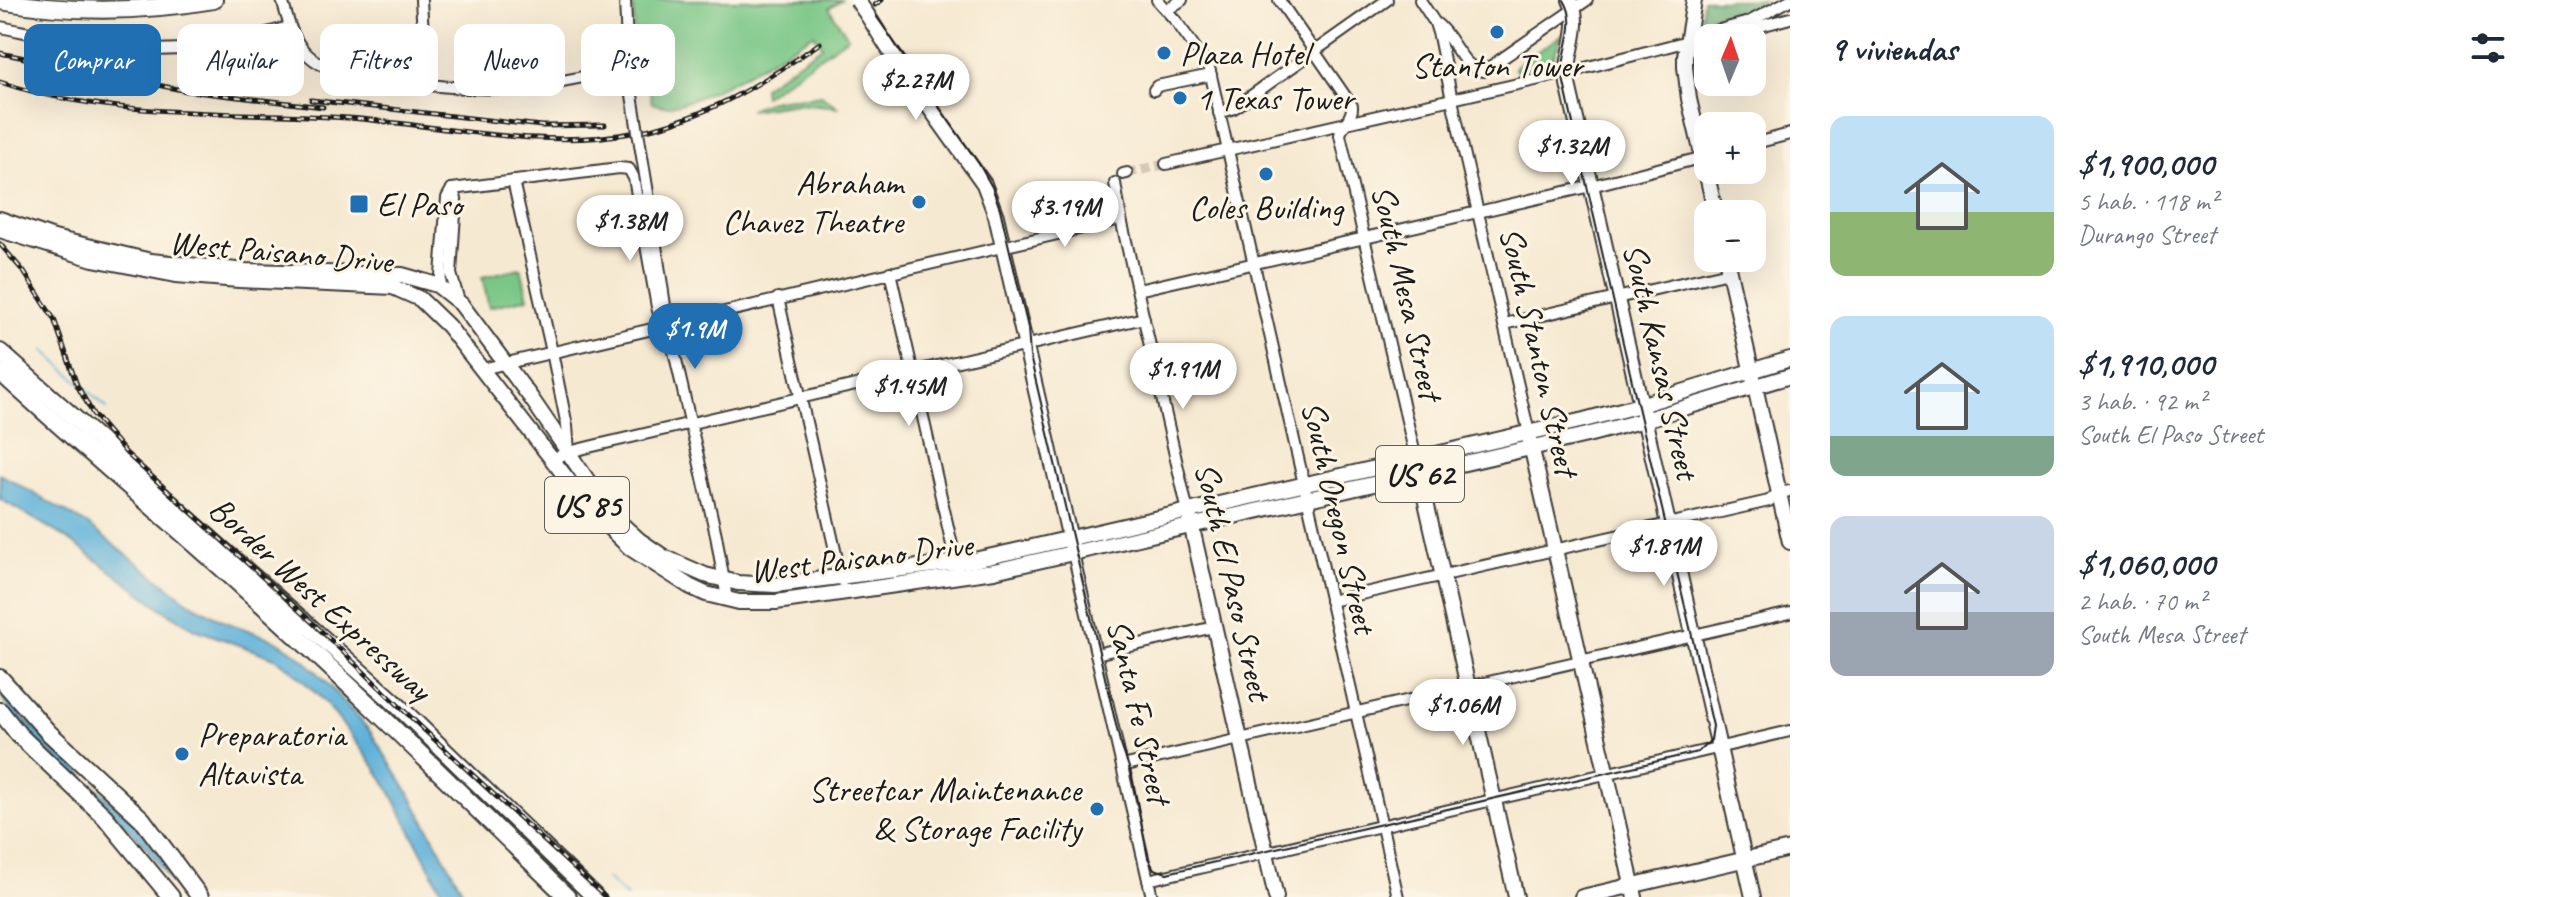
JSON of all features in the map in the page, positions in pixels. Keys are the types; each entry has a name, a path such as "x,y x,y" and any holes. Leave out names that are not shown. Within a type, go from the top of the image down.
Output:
{"highway":[{"path":"3,2 100,10 214,0"},
{"name":"Border West Expressway","path":"0,352 392,700 595,897"},
{"name":"Border West Expressway","path":"0,372 246,590 567,897"},
{"path":"0,678 87,782 164,893"},
{"path":"0,711 19,735 154,833 200,897"}],"main road":[{"path":"857,0 984,184 996,216 1071,546"},
{"path":"1694,0 1685,56 1694,117"},
{"path":"1567,72 1576,27 1577,3"},
{"name":"South Kansas Street","path":"1567,72 1753,897"},
{"name":"West Paisano Drive","path":"0,219 54,238 130,257 271,276 393,287 420,299 448,326 593,512 617,537 679,581 706,594 751,603 776,602 843,584"},
{"name":"West Paisano Drive","path":"0,230 36,243 134,268 197,277 402,275 425,280 461,304 609,510 639,540 678,565 724,580 775,585 843,584 958,569 1189,518"},
{"path":"1730,272 1754,387 1784,492 1790,542"},
{"path":"440,288 448,326"},
{"name":"US 62","path":"1642,413 1790,359"},
{"name":"US 62","path":"1189,518 1530,440 1790,376"},
{"name":"South Stanton Street","path":"1530,440 1633,891"},
{"name":"South Mesa Street","path":"1418,466 1516,897"},
{"name":"South El Paso Street","path":"1189,518 1276,897"},
{"path":"1582,897 1633,891 1790,849"}],"street":[{"path":"282,0 288,24"},
{"path":"421,0 422,24"},
{"path":"625,0 626,24"},
{"name":"South Oregon Street","path":"1157,0 1208,64 1211,75 1398,897"},
{"path":"1167,10 1182,0"},
{"path":"1279,0 1315,51"},
{"path":"1219,113 1234,108 1387,0"},
{"path":"1420,0 1468,65 1480,71 1488,69 1577,3"},
{"path":"1740,24 1755,20 1788,2 1790,19 1766,25"},
{"name":"South Stanton Street","path":"1435,23 1530,440"},
{"path":"0,27 86,45 152,50 177,48"},
{"path":"1166,164 1452,100 1694,39"},
{"path":"304,50 320,62"},
{"name":"South Mesa Street","path":"1315,51 1352,106 1352,113 1340,135 1418,466"},
{"path":"1154,90 1157,86 1211,75"},
{"path":"438,86 510,88 581,77"},
{"path":"632,96 668,325 727,599"},
{"path":"1766,140 1790,134"},
{"path":"1138,290 1694,160"},
{"path":"452,189 629,169 634,178 658,315 668,325"},
{"name":"South El Paso Street","path":"1122,177 1121,219 1189,518"},
{"path":"513,181 552,352 569,452"},
{"path":"440,288 447,198 452,189"},
{"path":"452,189 456,199 451,274 461,304"},
{"path":"482,369 1121,219"},
{"path":"890,272 958,569"},
{"path":"1504,324 1616,298 1704,272"},
{"path":"778,298 843,584"},
{"path":"552,459 569,452 1144,318"},
{"path":"1330,601 1769,501 1784,492"},
{"name":"Santa Fe Street","path":"1071,546 1152,897"},
{"path":"1122,766 1790,613"},
{"path":"1096,654 1214,627"},
{"path":"1148,880 1790,731"}],"green space":[{"path":"633,0 841,0 829,8 848,37 764,96 763,87 822,46 814,34 718,89 678,104 661,106 652,103 651,96 675,96 675,24 634,24"},
{"path":"1703,0 1765,0 1740,14 1716,15 1718,20 1714,24 1704,24 1701,19"},
{"path":"1562,35 1550,65 1515,69 1515,66"},
{"path":"821,95 837,107 798,103 749,110 776,100"},
{"path":"521,268 528,298 489,307 482,277"}],"water":[{"path":"0,474 87,524 187,601 226,622 275,640 318,673 370,731 412,798 466,897 445,897 375,767 325,702 290,668 275,658 195,629 165,611 68,539 0,499"},
{"path":"0,690 22,717 84,775 79,780 21,724 10,711"},
{"path":"94,785 153,845 190,897 182,897 147,848 91,789"}],"waterway":[{"path":"44,350 107,408"},
{"path":"82,778 92,787"},
{"path":"606,878 627,897"}],"tunnel":[{"path":"1127,173 1166,164"}],"tram line":[{"path":"865,0 979,164 1000,209 1028,328 1030,356 1120,742 1132,776 1148,858 1154,869 1167,873 1698,752 1711,740 1713,726 1563,78 1570,29 1564,0"}],"railway":[{"path":"875,5 882,0"},
{"path":"0,82 86,103 129,108 348,118 492,135 565,139 637,132 687,118 756,85 820,43"},
{"path":"0,53 187,91 323,107"},
{"path":"311,100 542,126 605,125"},
{"path":"0,244 24,272 54,319 77,385 93,414 126,453 605,897"}],"place":[{"name":"Stanton Tower","path":"1497,32"},
{"name":"Plaza Hotel","path":"1164,53"},
{"name":"1 Texas Tower","path":"1180,98"},
{"name":"Coles Building","path":"1266,174"},
{"name":"Abraham Chavez Theatre","path":"919,202"},
{"name":"El Paso","path":"359,204"},
{"name":"Preparatoria Altavista","path":"182,754"},
{"name":"Streetcar Maintenance & Storage Facility","path":"1097,809"}]}
